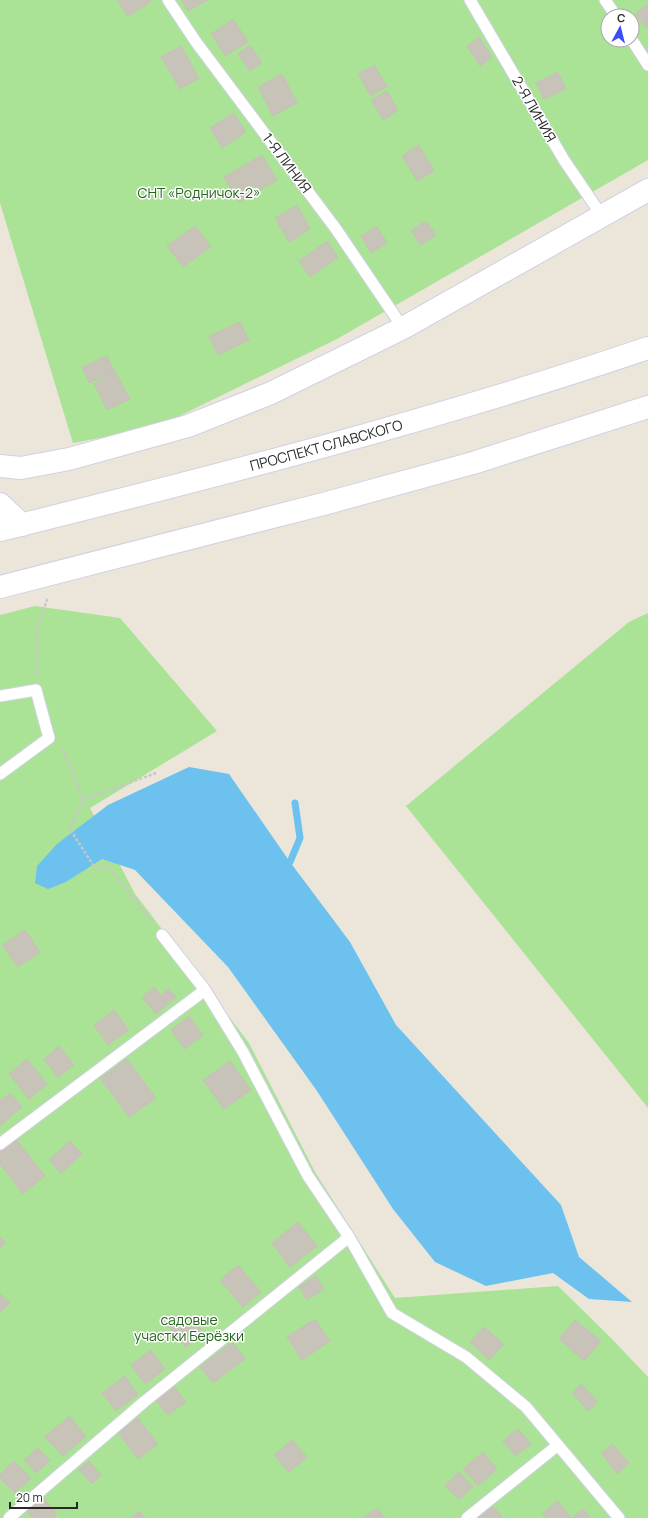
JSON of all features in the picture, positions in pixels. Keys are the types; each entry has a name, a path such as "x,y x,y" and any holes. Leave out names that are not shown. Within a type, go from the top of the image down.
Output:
{"main road":[{"path":"0,466 21,468 69,459 188,426 271,394 403,328 648,190"},
{"name":"ПРОСПЕКТ СЛАВСКОГО","path":"0,530 166,489 448,411 648,348"},
{"path":"0,587 327,503 473,463 648,407"},
{"path":"0,504 22,525"}],"lane":[{"name":"1-Я ЛИНИЯ","path":"168,0 196,42 336,229 403,328"},
{"name":"2-Я ЛИНИЯ","path":"470,0 564,160 602,216"},
{"path":"637,48 648,65"},
{"path":"0,696 36,690 49,738 0,774"},
{"path":"162,935 205,990 243,1052 308,1176 349,1237 392,1313 466,1357 526,1407 619,1518"},
{"path":"0,1144 205,990"},
{"path":"9,1518 144,1402 349,1237"},
{"path":"467,1518 558,1445"}],"path":[{"path":"36,690 38,629 48,598 43,576"},
{"path":"49,738 58,738 83,800"},
{"path":"156,773 83,800 70,829 95,868 108,866 162,935"}],"green space":[{"name":"СНТ «Родничок-2»","path":"0,0 648,0 648,160 337,339 157,427 73,443 0,203"},
{"name":"садовые участки Берёзки","path":"35,606 120,618 217,731 90,808 135,894 249,1043 315,1172 395,1298 558,1286 648,1377 648,1518 0,1518 0,615"},
{"path":"648,613 648,1108 406,806 629,622"}],"water":[{"path":"189,767 229,774 290,862 350,942 396,1025 561,1205 579,1257 632,1302 589,1299 553,1273 486,1286 435,1262 393,1209 317,1091 228,967 135,870 102,859 66,882 48,889 35,883 37,866 57,844 108,805"}],"building":[{"path":"117,0 150,0 151,2 128,16"},
{"path":"182,0 208,0 188,11"},
{"path":"647,5 648,26 646,28 640,20 640,10"},
{"path":"233,19 248,42 225,56 211,34"},
{"path":"479,37 492,57 480,66 467,46"},
{"path":"250,45 262,63 250,71 238,54"},
{"path":"181,46 199,78 180,89 161,57"},
{"path":"374,65 387,86 371,96 358,74"},
{"path":"558,72 566,89 544,99 536,83"},
{"path":"282,74 297,103 273,116 258,87"},
{"path":"387,91 398,110 383,120 371,100"},
{"path":"234,113 246,132 222,148 210,128"},
{"path":"419,145 434,171 417,181 402,156"},
{"path":"262,155 277,180 239,202 224,177"},
{"path":"297,205 310,229 289,242 275,218"},
{"path":"426,221 436,235 421,245 411,231"},
{"path":"195,226 211,247 183,267 167,246"},
{"path":"377,226 387,243 371,253 361,236"},
{"path":"327,241 338,257 310,277 299,261"},
{"path":"240,322 249,340 218,355 209,336"},
{"path":"107,356 115,372 89,383 82,367"},
{"path":"115,372 130,399 107,410 94,384"},
{"path":"25,930 40,952 18,967 2,945"},
{"path":"154,987 161,995 169,989 176,997 156,1014 142,997"},
{"path":"114,1010 129,1030 108,1045 94,1025"},
{"path":"189,1016 203,1035 185,1049 171,1030"},
{"path":"59,1046 74,1065 58,1077 44,1059"},
{"path":"27,1059 47,1084 29,1099 9,1074"},
{"path":"127,1059 156,1098 129,1117 100,1078"},
{"path":"230,1061 251,1090 224,1109 203,1080"},
{"path":"10,1093 22,1107 0,1126 0,1101"},
{"path":"16,1139 45,1176 23,1194 0,1164 0,1151"},
{"path":"70,1141 82,1154 61,1173 49,1160"},
{"path":"298,1222 317,1246 290,1267 272,1243"},
{"path":"0,1237 6,1243 0,1247"},
{"path":"238,1265 261,1292 243,1307 220,1280"},
{"path":"316,1276 324,1289 307,1300 299,1287"},
{"path":"0,1293 10,1303 0,1312"},
{"path":"178,1314 190,1329 196,1324 203,1332 186,1347 166,1324"},
{"path":"315,1319 330,1341 302,1360 287,1337"},
{"path":"575,1320 601,1341 584,1361 559,1339"},
{"path":"484,1327 504,1344 489,1360 470,1342"},
{"path":"232,1342 245,1359 213,1383 200,1367"},
{"path":"151,1350 165,1369 145,1384 131,1365"},
{"path":"125,1376 138,1395 116,1411 102,1393"},
{"path":"581,1384 598,1402 588,1411 572,1392"},
{"path":"172,1385 186,1402 168,1415 155,1399"},
{"path":"69,1416 86,1436 63,1456 45,1437"},
{"path":"138,1418 158,1444 138,1459 118,1433"},
{"path":"518,1429 531,1444 515,1456 503,1441"},
{"path":"292,1440 307,1457 289,1472 274,1455"},
{"path":"613,1444 629,1463 617,1474 601,1453"},
{"path":"38,1448 50,1461 36,1473 24,1460"},
{"path":"483,1452 497,1469 478,1486 463,1469"},
{"path":"14,1461 31,1478 15,1493 0,1478 0,1475"},
{"path":"89,1461 101,1475 92,1484 79,1470"},
{"path":"459,1472 473,1487 459,1500 445,1486"},
{"path":"41,1495 57,1514 53,1518 33,1518 25,1509"},
{"path":"558,1501 571,1518 547,1518 543,1513"},
{"path":"492,1505 503,1518 478,1518"},
{"path":"377,1508 385,1518 363,1518"},
{"path":"583,1509 591,1518 572,1518"},
{"path":"140,1511 145,1518 130,1518"}],"waterway":[{"path":"290,862 300,838 295,803"}]}
